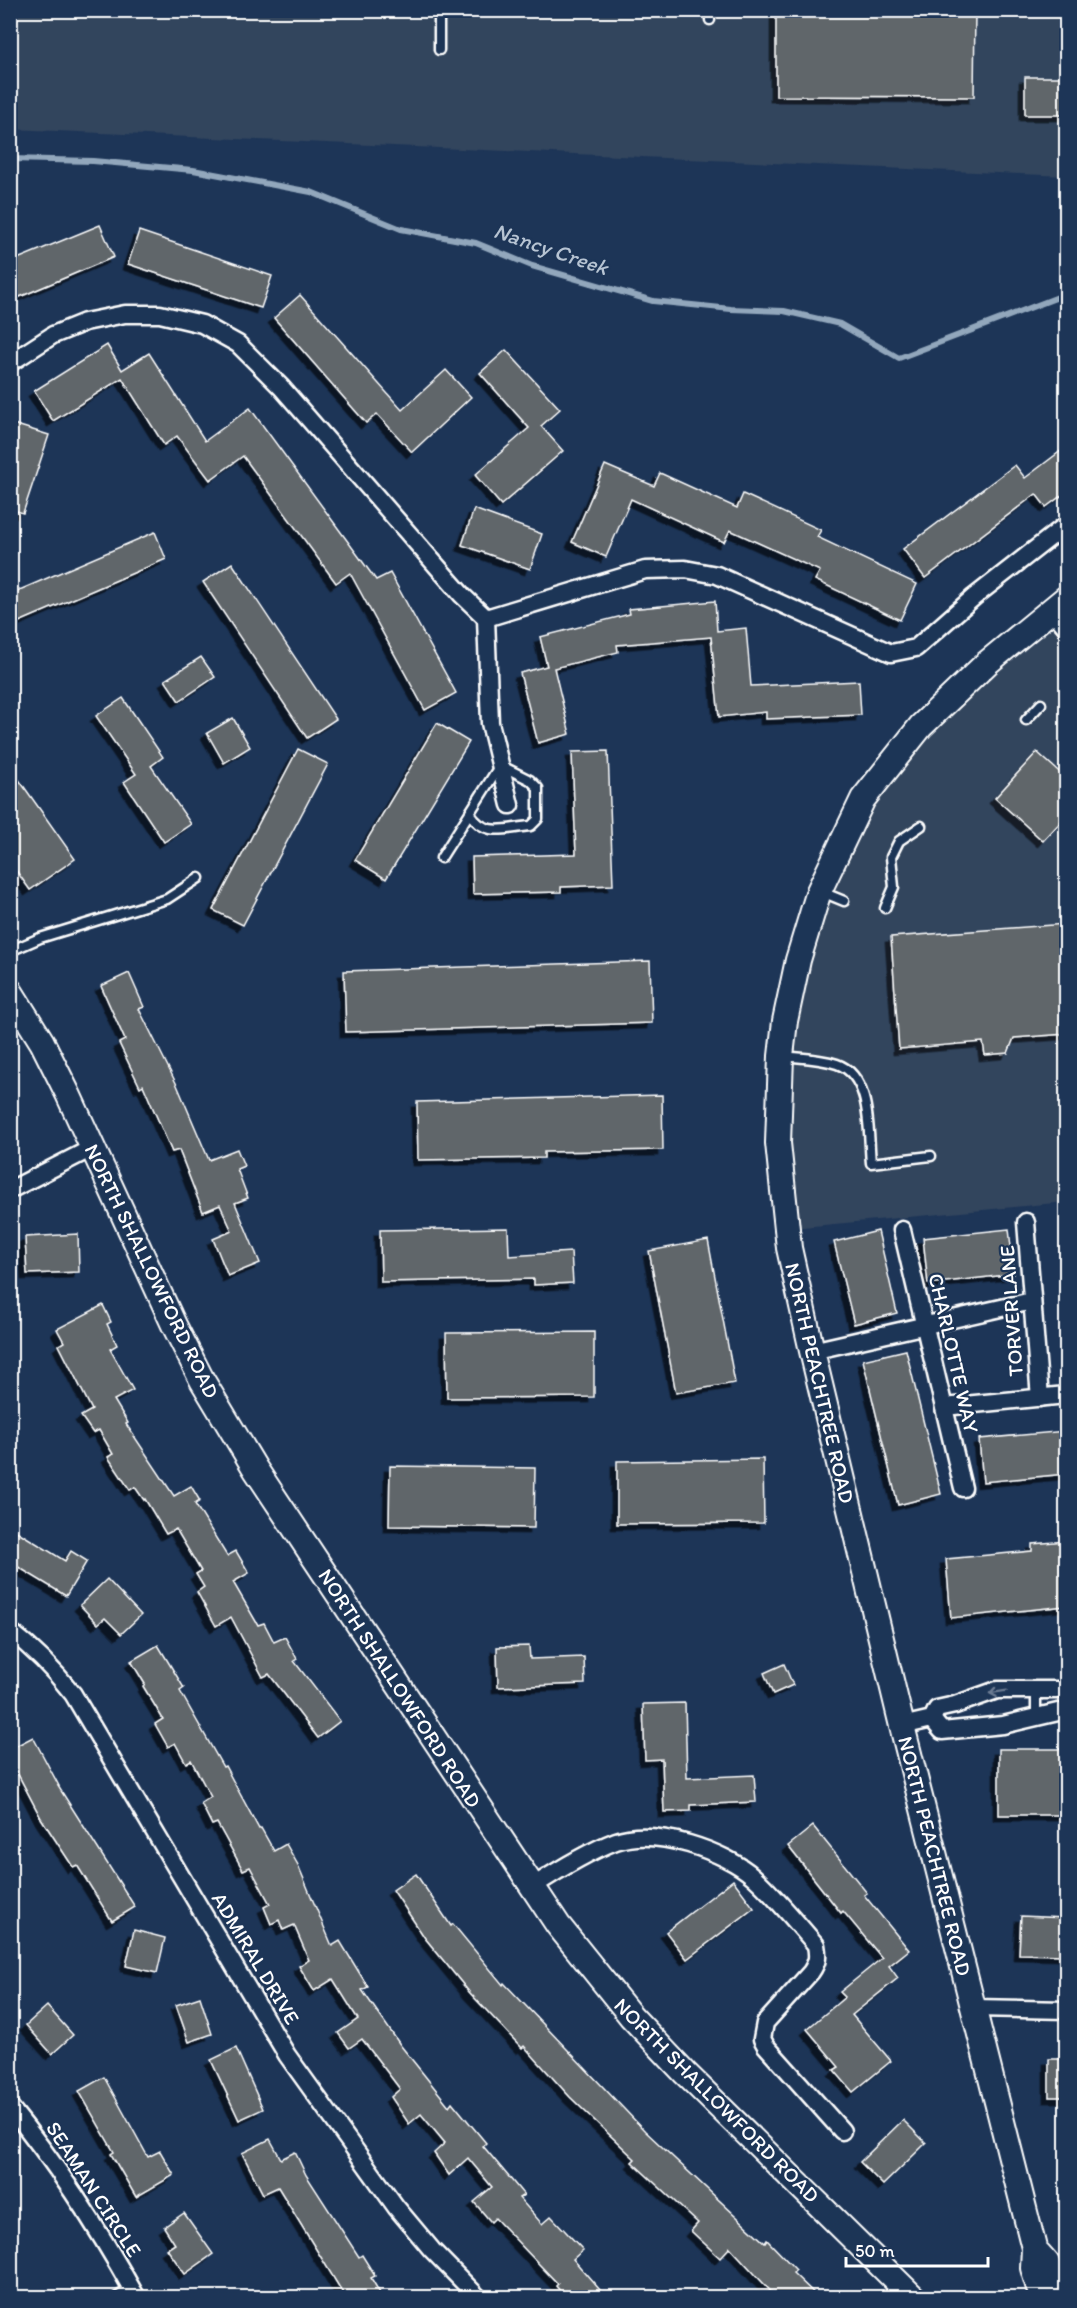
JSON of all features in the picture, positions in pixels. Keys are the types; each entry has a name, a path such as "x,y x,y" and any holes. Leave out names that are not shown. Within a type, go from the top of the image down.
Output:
{"street":[{"path":"10,363 53,335 85,322 125,314 160,314 202,324 238,345 280,387 462,595 486,618 490,723 510,805"},
{"path":"486,618 645,570 685,569 717,575 891,653 916,648 974,597 1066,525"},
{"name":"NORTH PEACHTREE ROAD","path":"1044,2296 1047,2264 1034,2248 902,1726 812,1351 789,1248 778,1143 782,1056 791,990 807,923 819,891 863,799 921,726 987,663 1062,611"},
{"name":"NORTH SHALLOWFORD ROAD","path":"10,991 42,1042 202,1380 256,1470 532,1887 588,1965 631,2016 685,2073 914,2297"},
{"path":"10,1190 92,1148"},
{"name":"TORVER LANE","path":"1026,1222 1040,1398"},
{"name":"CHARLOTTE WAY","path":"902,1230 963,1488"},
{"path":"812,1351 1032,1301"},
{"path":"944,1407 1066,1395"},
{"name":"ADMIRAL DRIVE","path":"10,1631 30,1646 54,1670 73,1694 287,2055 325,2110 413,2229 479,2298"},
{"path":"932,1719 937,1709 997,1690 1057,1690"},
{"path":"932,1719 942,1731 1003,1725 1058,1712"},
{"path":"902,1726 932,1719"},
{"path":"532,1887 618,1840 640,1838 662,1838 685,1842 739,1865 747,1871 816,1945 818,1956 811,1972 765,2023 762,2039 842,2131"},
{"path":"973,2008 1066,2010"},
{"name":"SEAMAN CIRCLE","path":"10,2107 45,2152 134,2293"}],"lane":[{"path":"439,10 439,50"},
{"path":"710,10 710,20"},
{"path":"1026,720 1041,704"},
{"path":"441,858 500,765 530,780 538,788 538,819 531,826 489,830 477,825 470,813"},
{"path":"885,908 894,886 891,857 899,842 921,826"},
{"path":"10,951 40,938 167,899 199,878"},
{"path":"819,891 844,901"},
{"path":"782,1056 823,1060 839,1064 853,1073 863,1097 871,1162 931,1156"},
{"path":"1036,1690 1036,1717"},
{"path":"115,2298 134,2293"}],"shaded area":[{"path":"11,11 1066,11 1066,176 11,129"},
{"path":"1066,617 1066,1202 782,1229 782,1046 857,811 932,724"}],"building":[{"path":"776,10 975,10 974,97 776,96"},
{"path":"1025,77 1066,77 1066,115 1025,115"},
{"path":"100,225 114,257 10,301 10,262"},
{"path":"139,231 272,276 261,308 128,264"},
{"path":"300,295 402,410 446,370 471,397 412,452 377,414 366,423 274,318"},
{"path":"107,345 122,370 149,353 205,441 250,408 376,580 390,573 456,693 425,710 350,573 336,583 243,456 210,480 177,436 164,445 122,378 53,421 34,391"},
{"path":"506,350 560,409 541,426 563,451 501,505 475,475 529,428 480,373"},
{"path":"10,423 49,435 23,513 10,509"},
{"path":"1066,447 1066,492 1046,507 1036,494 925,578 903,549 1015,465 1025,478"},
{"path":"605,465 654,486 660,473 737,508 743,494 821,530 817,537 917,584 900,620 815,580 820,571 730,530 724,542 631,499 606,557 572,542"},
{"path":"474,509 542,534 530,569 462,545"},
{"path":"155,532 166,559 19,622 10,601 10,594"},
{"path":"232,563 336,719 307,738 203,582"},
{"path":"715,601 717,631 746,628 751,686 859,681 861,715 766,719 766,712 719,717 711,637 617,645 618,652 554,668 570,734 538,743 520,673 547,666 540,637 630,614 629,609"},
{"path":"201,657 215,677 179,701 165,680"},
{"path":"123,698 163,757 151,766 191,824 164,842 124,782 136,774 96,716"},
{"path":"233,718 250,747 224,763 207,733"},
{"path":"437,723 469,742 386,879 355,860"},
{"path":"298,749 328,764 243,925 213,910"},
{"path":"608,751 613,885 561,887 561,892 473,894 472,857 576,854 572,752"},
{"path":"1037,752 1066,778 1066,816 1043,841 995,798"},
{"path":"10,767 75,859 30,890 10,862"},
{"path":"1066,924 1066,1034 1014,1038 1008,1053 985,1055 983,1042 899,1049 891,937"},
{"path":"650,961 652,1023 346,1032 344,971"},
{"path":"129,973 144,1007 139,1009 177,1085 209,1160 237,1149 244,1166 237,1169 248,1198 235,1203 260,1263 228,1276 213,1239 232,1231 220,1205 203,1212 179,1150 172,1152 143,1085 140,1087 119,1043 125,1040 101,986"},
{"path":"662,1095 663,1150 544,1152 544,1158 418,1160 417,1102"},
{"path":"508,1228 509,1256 571,1252 573,1283 534,1285 534,1279 381,1282 380,1230"},
{"path":"1009,1229 1014,1274 928,1284 923,1238"},
{"path":"878,1231 897,1313 854,1324 834,1242"},
{"path":"78,1234 79,1272 27,1274 25,1237"},
{"path":"708,1240 735,1383 676,1393 649,1251"},
{"path":"103,1305 111,1322 107,1324 117,1345 110,1349 133,1390 114,1400 128,1423 126,1424 174,1496 191,1486 200,1501 195,1504 227,1556 236,1551 249,1573 233,1582 258,1625 264,1623 274,1642 285,1637 297,1659 294,1661 340,1721 318,1738 269,1674 263,1677 231,1617 216,1626 197,1592 204,1587 196,1574 201,1571 176,1529 166,1534 145,1499 135,1487 130,1490 108,1457 113,1454 99,1430 93,1433 81,1416 92,1410 59,1345 64,1342 57,1329"},
{"path":"594,1332 594,1397 447,1398 446,1333"},
{"path":"906,1350 941,1494 898,1505 863,1360"},
{"path":"1066,1431 1066,1474 983,1482 979,1439"},
{"path":"763,1459 764,1523 617,1524 617,1461"},
{"path":"390,1466 535,1468 534,1528 389,1526"},
{"path":"10,1527 65,1561 71,1551 87,1561 66,1596 10,1562"},
{"path":"1066,1541 1066,1606 951,1618 946,1559 1032,1551 1032,1544"},
{"path":"107,1579 141,1615 121,1634 105,1618 98,1624 80,1605"},
{"path":"158,1645 184,1688 180,1691 259,1829 261,1828 274,1851 286,1844 298,1865 332,1946 340,1941 368,1987 362,1990 401,2046 449,2106 452,2102 486,2143 483,2146 524,2195 519,2198 542,2224 551,2216 583,2250 573,2259 607,2298 566,2298 556,2286 558,2284 495,2218 491,2222 474,2202 492,2187 468,2158 449,2175 434,2153 445,2143 421,2114 409,2124 391,2097 400,2089 362,2039 349,2048 338,2033 358,2019 333,1979 314,1991 299,1966 309,1960 294,1925 283,1930 279,1920 271,1924 264,1907 270,1904 250,1867 243,1870 217,1823 212,1825 201,1803 211,1797 191,1760 186,1763 175,1743 168,1747 155,1724 163,1719 131,1661"},
{"path":"529,1646 530,1659 584,1657 585,1684 498,1687 497,1647"},
{"path":"784,1664 793,1685 773,1694 764,1673"},
{"path":"685,1703 687,1778 754,1775 756,1802 691,1805 691,1811 664,1812 662,1759 645,1760 643,1704"},
{"path":"33,1737 58,1786 135,1907 112,1921 77,1865 73,1867 41,1818 10,1759 10,1749"},
{"path":"999,1749 1066,1749 1066,1815 999,1815"},
{"path":"813,1826 867,1893 864,1895 909,1950 889,1966 898,1978 852,2015 891,2061 853,2092 834,2070 839,2067 807,2029 845,1997 840,1992 882,1958 843,1911 841,1913 788,1846"},
{"path":"416,1874 451,1926 453,1924 503,1985 504,1983 645,2131 765,2243 767,2240 796,2270 793,2273 819,2298 777,2298 730,2247 720,2258 691,2231 698,2223 632,2162 635,2159 570,2097 524,2046 522,2048 470,1993 425,1938 393,1890"},
{"path":"733,1880 754,1908 687,1959 666,1932"},
{"path":"1021,1916 1066,1918 1066,1955 1019,1954"},
{"path":"134,1930 165,1938 157,1973 126,1966"},
{"path":"200,1997 212,2034 189,2042 176,2005"},
{"path":"47,2006 73,2035 52,2054 26,2025"},
{"path":"236,2048 263,2109 239,2120 211,2060"},
{"path":"1049,2059 1066,2059 1066,2097 1049,2097"},
{"path":"104,2077 148,2157 160,2151 174,2175 136,2197 111,2154 114,2152 79,2091"},
{"path":"903,2120 926,2143 883,2185 860,2162"},
{"path":"270,2139 281,2159 295,2152 306,2175 359,2257 362,2255 375,2276 371,2278 383,2298 346,2298 278,2187 263,2194 242,2153"},
{"path":"184,2213 213,2254 185,2274 167,2249 175,2244 164,2227"}],"waterway":[{"name":"Nancy Creek","path":"10,159 93,161 193,170 311,192 401,229 476,243 532,266 653,301 731,309 784,311 840,324 899,358 1066,294"}]}
